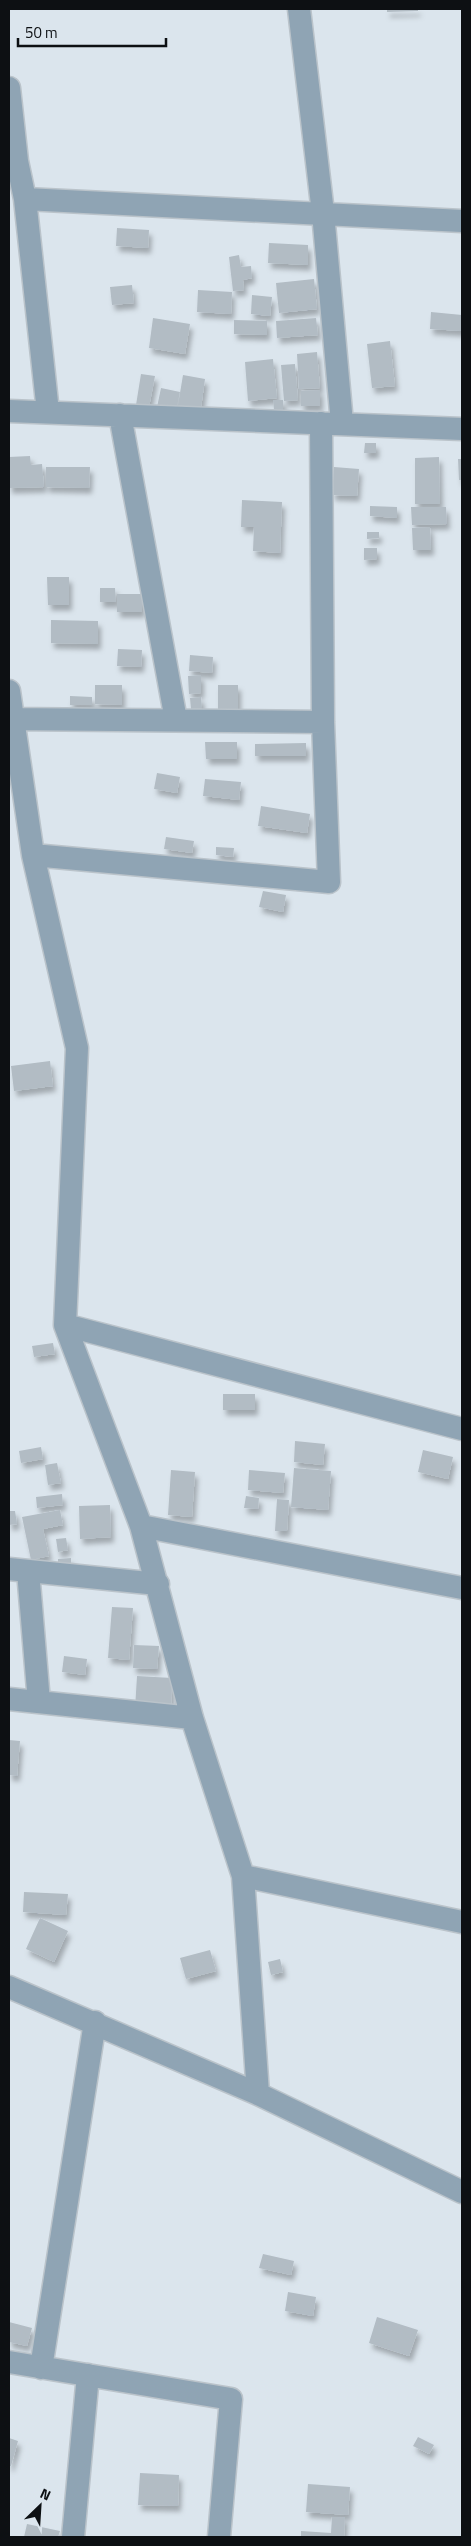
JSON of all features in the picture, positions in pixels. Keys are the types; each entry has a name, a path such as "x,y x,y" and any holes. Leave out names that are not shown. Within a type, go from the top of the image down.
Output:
{"street":[{"path":"33,855 329,882 323,722 332,423 323,213 299,9"},
{"path":"9,88 13,161 25,199 48,412"},
{"path":"25,199 462,221"},
{"path":"9,411 462,429"},
{"path":"120,415 176,720"},
{"path":"9,691 11,719 33,855 77,1048 65,1325 141,1526 158,1584 192,1718 243,1876 258,2094"},
{"path":"11,719 323,722"},
{"path":"65,1325 462,1430"},
{"path":"141,1526 460,1581"},
{"path":"39,1702 18,1570 158,1584"},
{"path":"9,1699 192,1718"},
{"path":"243,1876 462,1922"},
{"path":"9,1987 95,2022 258,2094 462,2192"},
{"path":"41,2368 95,2022"},
{"path":"9,2362 231,2399 219,2537"},
{"path":"73,2537 88,2375"}],"building":[{"path":"387,9 418,9 418,11 387,12"},
{"path":"117,228 149,230 148,248 116,246"},
{"path":"269,243 308,245 308,265 268,263"},
{"path":"239,255 241,267 251,266 252,278 243,280 244,290 233,291 229,257"},
{"path":"314,279 317,309 279,313 276,283"},
{"path":"132,285 134,303 112,305 110,287"},
{"path":"198,290 232,292 231,314 197,312"},
{"path":"252,295 272,297 270,316 251,314"},
{"path":"431,312 462,315 462,331 430,329"},
{"path":"153,318 190,324 185,354 149,348"},
{"path":"316,318 318,335 277,338 276,321"},
{"path":"234,320 267,321 267,335 234,334"},
{"path":"390,341 395,386 372,388 367,344"},
{"path":"317,352 320,388 299,389 297,354"},
{"path":"273,359 277,398 248,401 245,362"},
{"path":"295,364 298,400 284,401 281,365"},
{"path":"141,374 155,376 149,407 136,405"},
{"path":"183,375 205,379 201,408 178,405"},
{"path":"161,388 180,392 176,411 157,407"},
{"path":"320,390 320,406 301,406 301,391"},
{"path":"273,400 283,400 283,410 274,410"},
{"path":"365,443 376,443 376,453 364,453"},
{"path":"30,456 31,465 42,464 44,487 9,488 9,457"},
{"path":"439,457 440,504 415,504 415,458"},
{"path":"458,459 462,459 462,480 459,480"},
{"path":"46,467 90,467 89,488 46,487"},
{"path":"334,467 359,469 357,496 332,495"},
{"path":"242,500 282,502 280,553 253,551 254,527 241,527"},
{"path":"370,506 397,507 397,518 370,516"},
{"path":"411,507 446,507 447,524 412,525"},
{"path":"430,527 431,550 413,550 412,528"},
{"path":"367,532 379,532 379,538 367,539"},
{"path":"364,548 377,548 377,559 364,560"},
{"path":"47,577 69,577 69,605 48,605"},
{"path":"100,588 115,588 116,602 100,602"},
{"path":"117,594 142,594 142,612 117,612"},
{"path":"51,620 98,621 98,644 51,643"},
{"path":"118,649 142,650 141,667 117,666"},
{"path":"190,655 213,657 212,673 189,671"},
{"path":"201,675 201,693 189,694 188,676"},
{"path":"95,685 122,685 122,705 95,704"},
{"path":"218,685 238,685 238,711 218,711"},
{"path":"70,696 92,697 92,705 70,705"},
{"path":"201,697 202,708 191,709 190,698"},
{"path":"205,742 237,742 237,759 206,759"},
{"path":"306,743 306,756 255,756 255,744"},
{"path":"157,773 180,777 177,793 154,789"},
{"path":"205,779 241,782 239,800 203,796"},
{"path":"261,806 310,814 307,833 258,826"},
{"path":"166,837 194,841 192,853 164,849"},
{"path":"216,847 234,848 233,857 216,855"},
{"path":"263,891 286,895 283,912 259,907"},
{"path":"50,1061 53,1086 14,1091 11,1066"},
{"path":"53,1343 55,1354 34,1357 32,1346"},
{"path":"223,1394 255,1394 255,1410 223,1410"},
{"path":"295,1441 325,1444 323,1465 294,1462"},
{"path":"41,1447 43,1459 21,1463 19,1451"},
{"path":"423,1450 453,1457 448,1479 418,1472"},
{"path":"57,1463 61,1483 48,1485 45,1465"},
{"path":"294,1468 331,1471 328,1510 291,1507"},
{"path":"171,1470 195,1472 192,1517 168,1515"},
{"path":"249,1470 285,1473 283,1493 248,1490"},
{"path":"62,1494 63,1505 37,1508 36,1497"},
{"path":"246,1496 259,1498 258,1509 244,1508"},
{"path":"277,1499 289,1500 287,1531 275,1531"},
{"path":"110,1505 111,1537 80,1539 79,1506"},
{"path":"60,1510 63,1525 43,1529 49,1556 31,1560 22,1517"},
{"path":"9,1511 15,1511 17,1524 9,1525"},
{"path":"66,1538 68,1550 58,1552 56,1539"},
{"path":"71,1558 71,1566 58,1567 58,1559"},
{"path":"112,1607 133,1608 129,1660 108,1658"},
{"path":"134,1645 159,1646 157,1669 133,1668"},
{"path":"64,1656 87,1659 85,1675 62,1672"},
{"path":"137,1676 172,1678 171,1711 135,1709"},
{"path":"9,1740 20,1741 17,1776 9,1775"},
{"path":"24,1892 68,1894 66,1915 23,1912"},
{"path":"40,1918 68,1931 54,1962 26,1949"},
{"path":"210,1950 216,1971 186,1979 180,1958"},
{"path":"280,1959 283,1972 271,1975 268,1962"},
{"path":"263,2254 294,2261 291,2275 259,2268"},
{"path":"288,2292 316,2297 313,2316 285,2311"},
{"path":"377,2317 418,2330 409,2356 369,2343"},
{"path":"9,2322 32,2328 27,2346 9,2342"},
{"path":"418,2437 434,2445 429,2454 413,2446"},
{"path":"9,2438 18,2441 11,2466 9,2466"},
{"path":"140,2473 179,2475 178,2506 138,2505"},
{"path":"308,2484 350,2487 348,2515 306,2512"},
{"path":"332,2517 345,2517 344,2537 301,2537 301,2531 331,2533"},
{"path":"27,2524 60,2531 58,2537 24,2537"}]}
